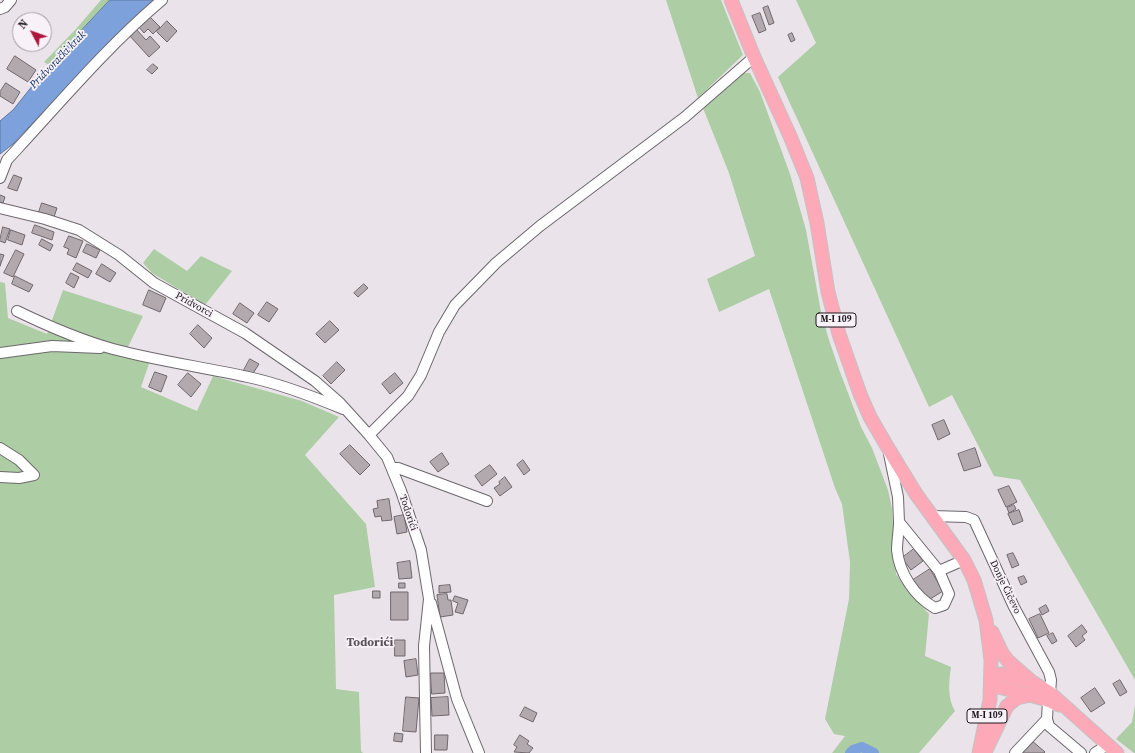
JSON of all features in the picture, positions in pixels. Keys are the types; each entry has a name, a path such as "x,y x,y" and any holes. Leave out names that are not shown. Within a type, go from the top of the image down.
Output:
{"main road":[{"name":"M-I 109","path":"731,0 754,57 790,136 807,178 817,223 828,292 839,334 862,400 870,417 916,494 964,560 974,580 986,620 991,660 989,710 980,753"},
{"path":"986,620 1002,653 1031,688 1064,707 1112,749"},
{"path":"991,679 994,684 999,687 1031,688"},
{"path":"984,753 1007,706 1031,688"}],"street":[{"path":"0,9 5,7 11,0"},
{"path":"0,178 7,160 144,14 162,0"},
{"path":"369,434 408,396 421,375 439,332 455,305 486,273 540,226 685,117 754,57"},
{"name":"Pridvorci","path":"0,208 45,219 79,230 119,255 154,283 245,333 298,368 315,381 369,434"},
{"path":"17,311 53,329 112,349 153,359 250,377 302,392 347,411"},
{"path":"0,353 52,346 112,349"},
{"name":"Todorići","path":"369,434 387,457 392,468 421,550 429,599 458,699 479,753"},
{"path":"0,448 19,460 34,475 19,478 0,476"},
{"path":"888,448 898,497 899,522 897,550 900,566 909,584 928,604 935,608 944,605 949,594 939,571 899,522"},
{"path":"392,468 398,468 487,501"},
{"name":"Donje Čičevo","path":"932,516 966,517 974,520 1014,607 1049,672 1051,680 1049,697"},
{"path":"939,571 964,560"},
{"name":"Todorići","path":"426,753 424,646 429,599"},
{"path":"1049,697 1047,719 1049,726 1081,753"},
{"path":"1015,753 1047,719"},
{"path":"1095,753 1112,749"}],"green space":[{"path":"101,0 110,0 49,65 44,62 75,30"},
{"path":"666,0 721,0 743,55 698,98"},
{"path":"796,0 1135,0 1135,680 1020,480 994,476 952,395 929,407 778,77 816,43"},
{"path":"744,73 750,73 760,92 790,174 806,230 821,312 829,340 861,427 872,448 888,490 892,509 896,574 913,597 929,614 925,656 951,667 949,684 950,695 952,706 955,711 919,753 832,753 845,736 834,734 825,719 849,599 850,562 842,504 835,488 769,289 719,312 707,279 755,256 729,173 703,108"},
{"path":"154,249 187,271 201,256 232,271 205,305 152,273 143,263"},
{"path":"0,282 5,283 8,318 47,334 63,290 143,316 127,349 152,355 141,387 197,411 213,376 302,401 339,417 305,455 366,524 375,587 334,595 336,689 359,692 361,751 363,753 0,753"},
{"path":"1135,705 1134,753 1116,739 1132,722"}],"water":[{"name":"Pridvorački krak","path":"110,0 157,0 103,48 13,144 0,154 0,121 13,110 49,65"}],"building":[{"path":"768,6 774,23 769,25 763,8"},
{"path":"760,13 766,30 759,33 752,16"},
{"path":"149,16 160,27 153,34 148,29 144,33 138,26"},
{"path":"167,21 177,31 167,42 157,32"},
{"path":"136,29 146,40 150,36 160,47 149,57 129,35"},
{"path":"792,33 795,40 791,42 788,35"},
{"path":"15,56 36,70 28,82 7,69"},
{"path":"153,64 158,68 152,74 147,70"},
{"path":"6,83 20,92 13,104 0,96 0,92"},
{"path":"14,175 22,178 17,191 8,188"},
{"path":"0,195 5,197 3,203 0,202"},
{"path":"42,203 57,208 54,217 39,212"},
{"path":"35,225 54,232 52,240 32,233"},
{"path":"3,227 10,229 5,243 0,241"},
{"path":"11,230 25,235 22,245 8,240"},
{"path":"69,236 83,241 76,258 67,254 69,249 64,247"},
{"path":"42,239 53,245 50,251 39,245"},
{"path":"87,244 100,250 96,258 83,252"},
{"path":"16,250 24,254 13,277 4,273"},
{"path":"0,254 4,255 0,266"},
{"path":"77,263 92,271 88,278 73,270"},
{"path":"102,264 116,273 110,282 96,274"},
{"path":"71,273 79,277 74,288 66,283"},
{"path":"15,276 33,285 29,292 12,284"},
{"path":"364,284 368,288 358,297 354,293"},
{"path":"149,290 166,298 160,312 143,305"},
{"path":"267,302 278,309 269,322 258,315"},
{"path":"240,303 254,313 247,323 233,314"},
{"path":"330,321 339,330 325,343 316,334"},
{"path":"198,325 212,338 204,348 190,334"},
{"path":"250,359 259,364 252,375 244,370"},
{"path":"337,362 345,370 331,384 323,376"},
{"path":"155,372 167,376 161,392 149,387"},
{"path":"188,373 201,384 191,397 178,385"},
{"path":"395,373 403,383 390,394 382,384"},
{"path":"944,420 950,434 938,440 932,425"},
{"path":"350,445 370,465 360,475 340,454"},
{"path":"975,448 981,466 964,471 958,454"},
{"path":"442,453 449,464 438,472 430,462"},
{"path":"523,460 530,470 524,475 517,465"},
{"path":"490,465 497,474 482,486 475,476"},
{"path":"505,477 512,487 500,496 494,488 500,484 499,482"},
{"path":"1009,486 1017,502 1006,507 998,490"},
{"path":"389,499 392,520 382,521 381,516 375,517 373,509 378,508 377,501"},
{"path":"1014,505 1016,509 1009,513 1007,508"},
{"path":"1019,510 1023,521 1013,525 1008,514"},
{"path":"404,515 407,532 397,534 394,517"},
{"path":"914,549 923,561 911,570 902,558"},
{"path":"1013,553 1019,565 1012,568 1007,555"},
{"path":"410,561 412,578 399,579 397,563"},
{"path":"930,569 943,591 927,601 913,580"},
{"path":"1024,576 1027,582 1021,585 1018,578"},
{"path":"399,583 405,583 405,588 399,588"},
{"path":"450,585 451,592 439,593 439,586"},
{"path":"373,591 380,591 380,598 373,598"},
{"path":"391,592 408,592 408,620 391,620"},
{"path":"447,594 448,600 451,600 453,615 440,617 437,595"},
{"path":"455,596 468,600 463,614 455,612 458,603 453,601"},
{"path":"1046,605 1049,611 1042,615 1039,609"},
{"path":"1040,614 1049,633 1038,638 1029,619"},
{"path":"1082,625 1087,632 1082,636 1085,640 1076,647 1068,636"},
{"path":"1053,633 1057,641 1052,644 1047,636"},
{"path":"395,640 405,640 405,656 395,656"},
{"path":"416,659 418,675 406,677 404,661"},
{"path":"431,673 444,673 445,693 432,694"},
{"path":"1120,680 1127,692 1120,696 1113,684"},
{"path":"1095,688 1105,703 1091,712 1081,698"},
{"path":"406,697 419,698 416,732 403,731"},
{"path":"448,697 449,715 432,716 431,698"},
{"path":"525,707 537,713 533,722 520,716"},
{"path":"395,733 403,734 402,742 394,741"},
{"path":"435,735 448,735 447,750 435,750"},
{"path":"520,735 529,741 527,744 533,748 529,753 514,752 517,747 514,745"},
{"path":"1031,740 1045,752 1020,753"}],"waterway":[{"path":"850,753 853,750 862,747 874,753"}],"district":[{"name":"Todorići","path":"370,643"}]}
